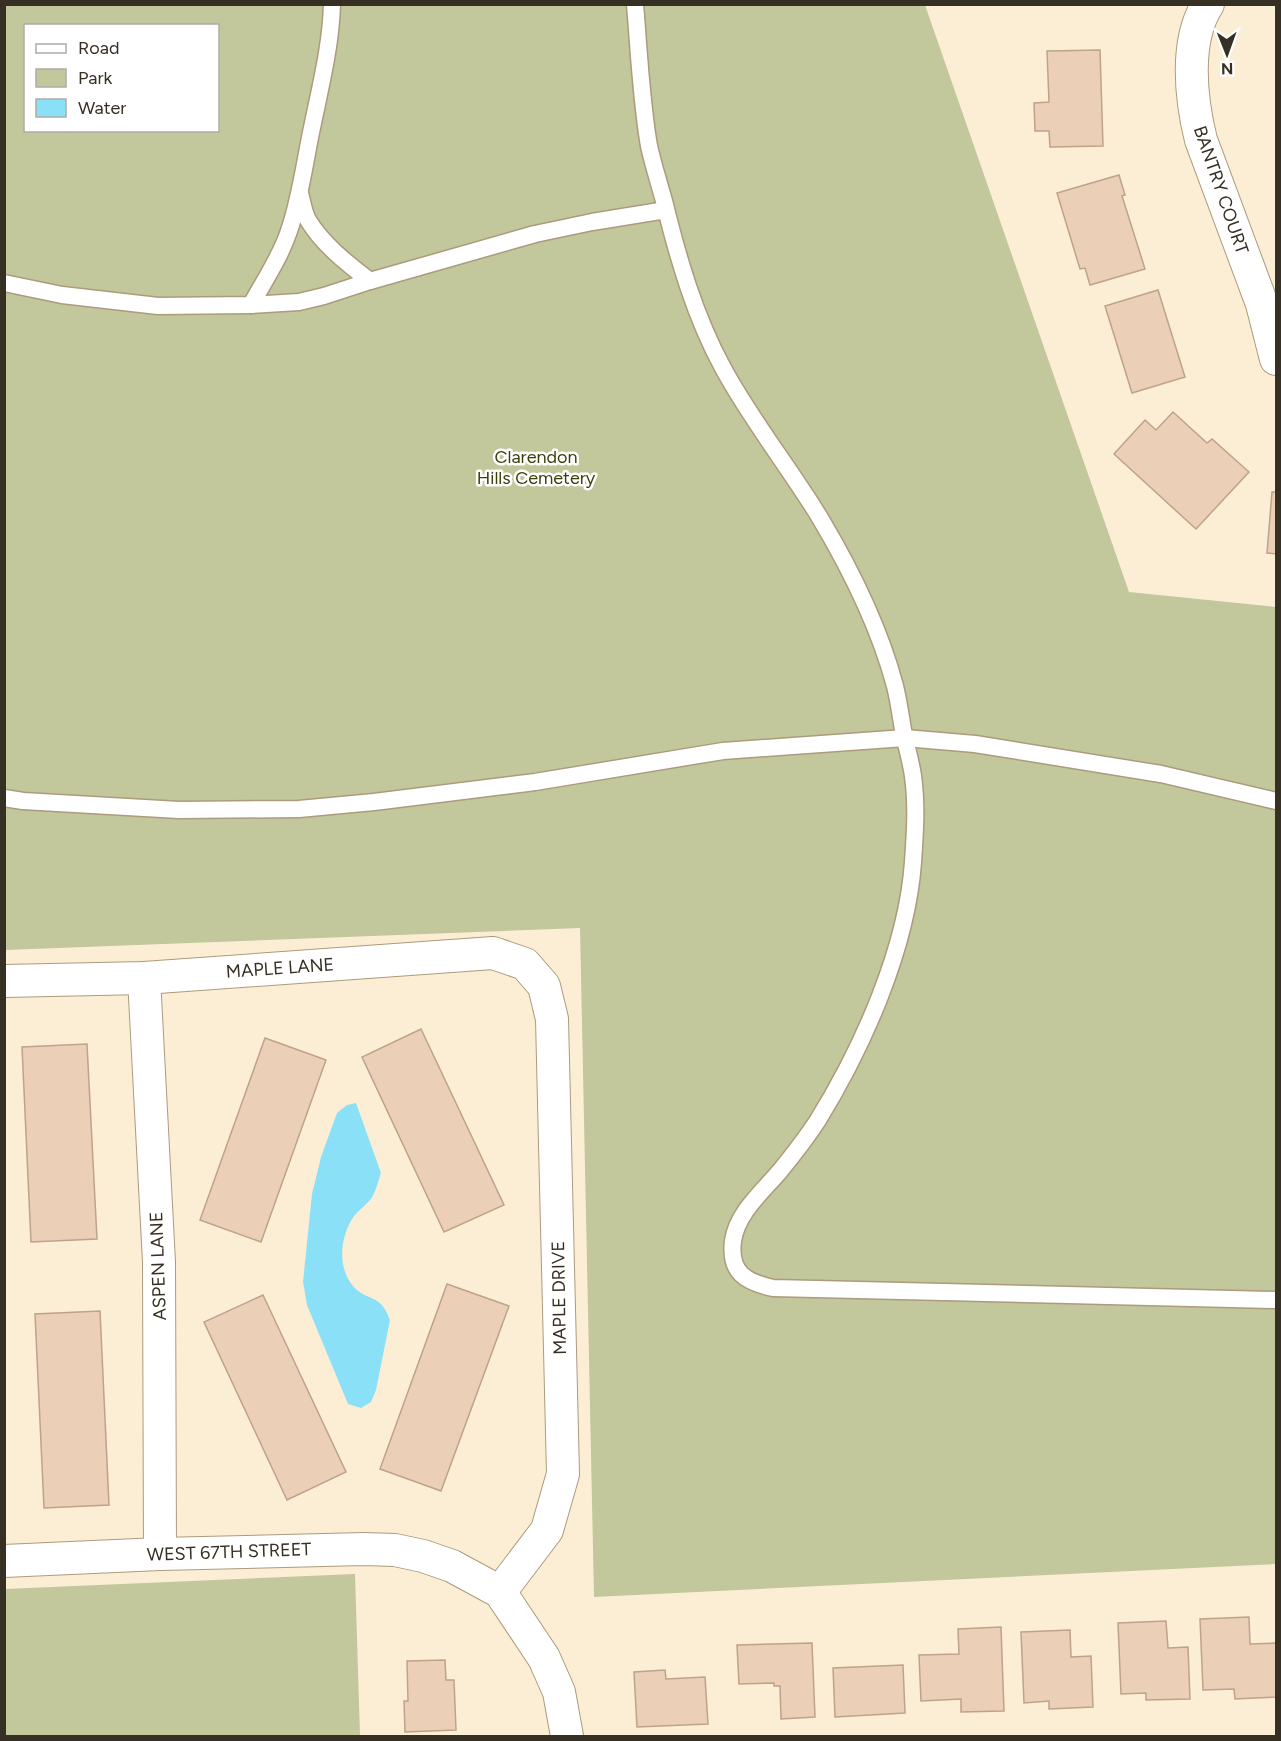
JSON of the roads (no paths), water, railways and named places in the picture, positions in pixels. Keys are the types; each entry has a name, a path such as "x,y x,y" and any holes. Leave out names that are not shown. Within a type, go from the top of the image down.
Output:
{"street":[{"name":"BANTRY COURT","path":"1208,4 1196,35 1191,72 1195,114 1201,140 1269,305 1276,359"},
{"name":"MAPLE LANE","path":"4,981 144,978 493,953 525,964 544,986"},
{"name":"ASPEN LANE","path":"144,978 159,1262 160,1554"},
{"name":"MAPLE DRIVE","path":"500,1592 547,1530 563,1474 552,1019 544,986"},
{"name":"WEST 67TH STREET","path":"4,1561 160,1554 395,1550 452,1566 500,1592"},
{"path":"500,1592 544,1658 559,1692 567,1737"}],"lane":[{"path":"251,305 279,255 300,193 322,82 332,4"},
{"path":"635,4 650,147 677,252 700,317 722,368 819,517 856,585 875,627 892,676 913,776 916,819 913,868 902,932 881,993 854,1054 817,1121 781,1170 754,1200 735,1231 733,1257 742,1277 755,1284 773,1288 1276,1300"},
{"path":"300,193 307,219 344,261 370,281"},
{"path":"4,283 62,295 158,306 299,302 535,234 666,210"},
{"path":"4,798 179,810 299,809 535,782 723,751 905,738 975,744 1161,774 1276,801"}],"water":[{"path":"356,1103 381,1173 371,1199 349,1224 342,1251 344,1270 358,1291 382,1305 390,1320 376,1390 371,1402 361,1408 348,1404 307,1305 303,1282 312,1194 321,1157 337,1113 347,1105"}],"park label":[{"name":"Clarendon Hills Cemetery","path":"536,467"}]}
